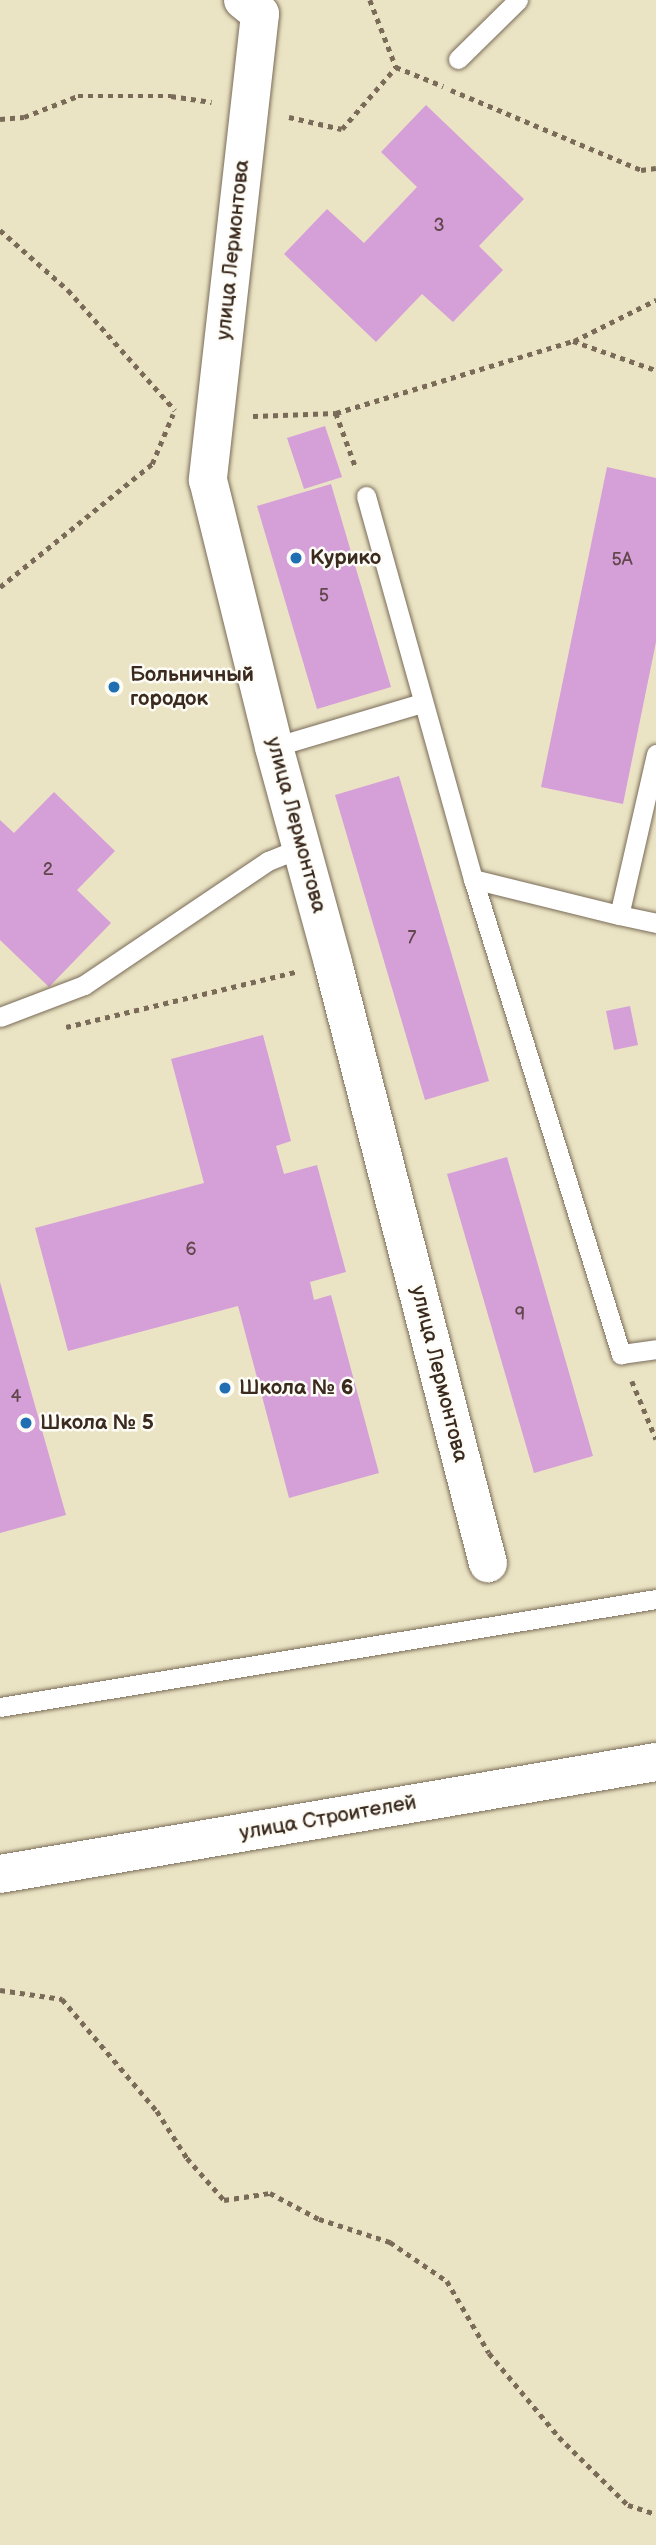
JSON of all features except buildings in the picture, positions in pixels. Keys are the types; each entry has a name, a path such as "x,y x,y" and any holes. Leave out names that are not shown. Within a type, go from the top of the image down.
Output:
{"street":[{"name":"улица Лермонтова","path":"243,0 260,14 249,108 198,420 208,480 274,747 333,963 488,1563"},
{"name":"улица Строителей","path":"0,1874 656,1762"}],"lane":[{"path":"458,60 518,0"},
{"path":"366,496 473,879 621,1354 656,1349"},
{"path":"274,747 422,704"},
{"path":"619,915 656,754"},
{"path":"0,1017 84,985 268,861 302,847"},
{"path":"473,879 656,923"},
{"path":"0,1707 656,1599"}],"path":[{"path":"370,0 396,66 641,170 656,169"},
{"path":"0,119 24,117 78,96 171,96 249,108 342,128 396,66"},
{"path":"0,230 68,290 175,410 198,420 336,413 573,341 656,300"},
{"path":"573,341 656,370"},
{"path":"0,587 152,464 175,410"},
{"path":"336,413 366,496"},
{"path":"53,1030 333,963"},
{"path":"621,1354 656,1438"},
{"path":"0,1990 62,1999 157,2111 187,2158 224,2200 270,2193 319,2219 390,2242 447,2281 489,2353 559,2437 628,2504 656,2514"}],"place":[{"name":"Курико","path":"296,558"},
{"name":"Больничный городок","path":"114,687"},
{"name":"Школа № 6","path":"225,1388"},
{"name":"Школа № 5","path":"26,1423"}]}
